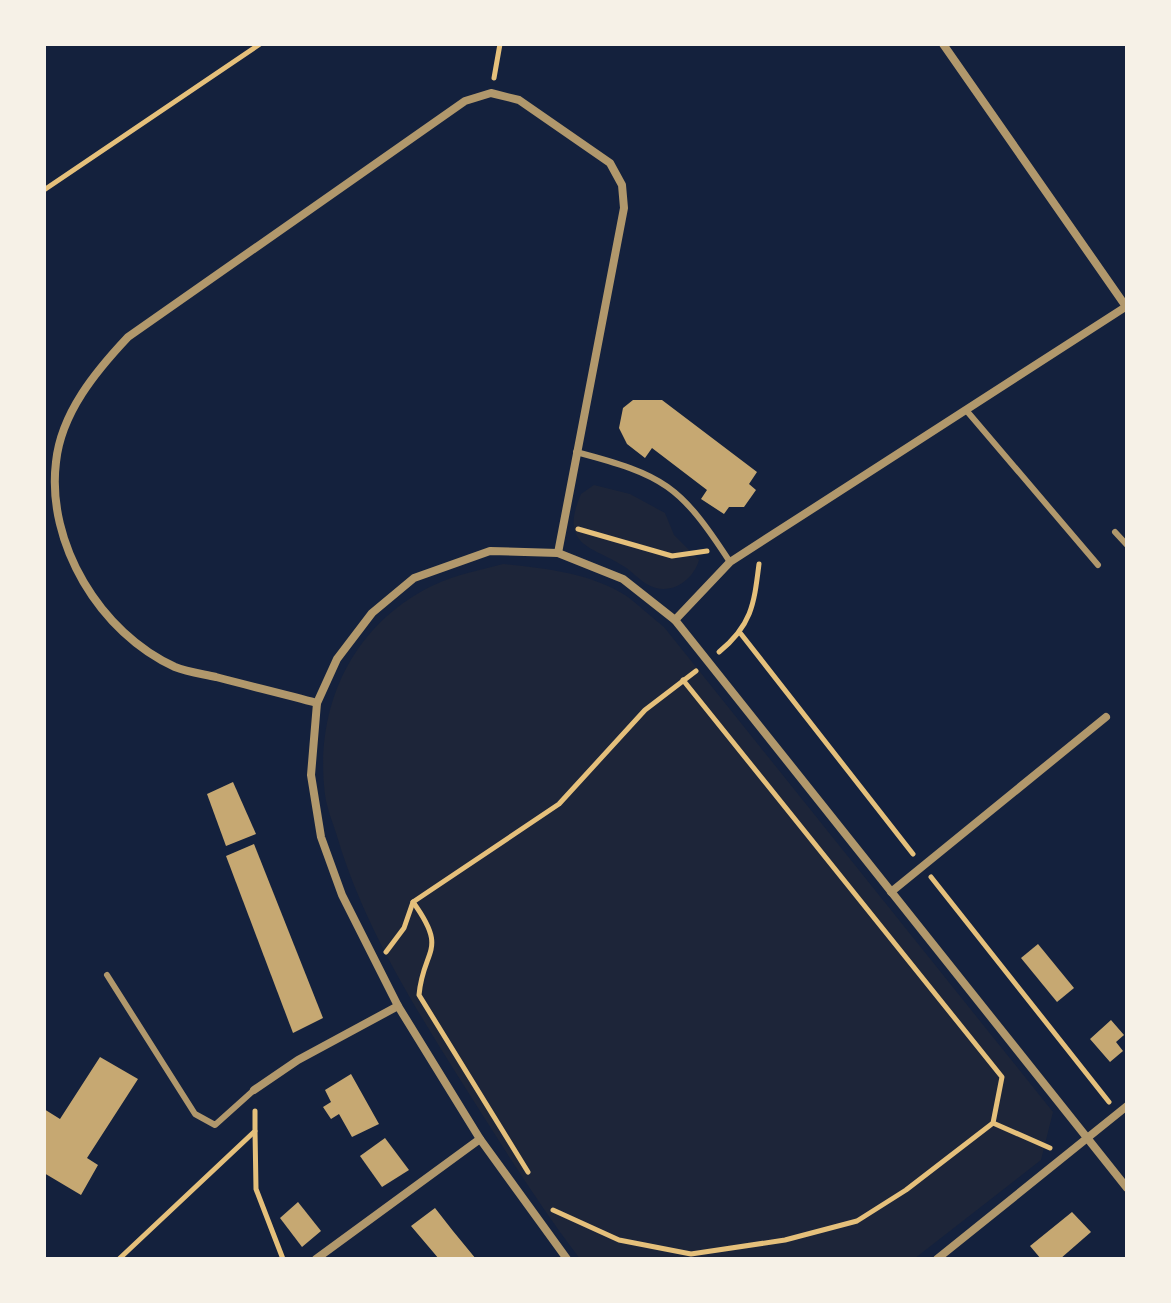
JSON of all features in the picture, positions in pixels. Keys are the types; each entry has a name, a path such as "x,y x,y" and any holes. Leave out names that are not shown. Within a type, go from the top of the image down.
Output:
{"street":[{"path":"675,620 730,562 750,548 1127,307 943,44"},
{"path":"317,703 175,666 127,634 85,587 59,526 56,462 70,416 97,371 128,337 465,101 491,93 519,100 610,163 622,185 624,208 558,553"},
{"path":"567,1259 480,1139 398,1006 342,895 321,837 311,775 317,703 337,659 363,625 414,578 490,551 558,553 623,579 675,620 1127,1188"},
{"path":"891,892 1106,717"},
{"path":"254,1090 298,1060 398,1006"},
{"path":"937,1259 1127,1106"},
{"path":"316,1259 480,1139"}],"lane":[{"path":"966,410 1098,565"},
{"path":"576,452 637,468 672,488 698,515 730,562"},
{"path":"1115,532 1127,545"},
{"path":"107,975 195,1114 215,1125 254,1090"}],"path":[{"path":"44,190 260,44"},
{"path":"491,93 500,44"},
{"path":"563,525 672,556 700,554 719,545"},
{"path":"375,959 392,948 413,902 559,804 645,710 741,634 748,622 760,564 750,548"},
{"path":"545,1198 553,1210 619,1240 692,1256 785,1240 857,1221 906,1190 993,1123 1002,1077 683,680"},
{"path":"413,902 432,934 431,958 420,980 419,995 537,1185"},
{"path":"254,1090 256,1189 283,1259"},
{"path":"993,1123 1065,1155"},
{"path":"119,1259 255,1131"}],"shaded area":[{"path":"594,485 630,494 665,513 674,535 699,560 683,583 663,589 652,587 582,542 576,535 575,511 581,494"},
{"path":"503,564 550,570 597,581 625,595 664,627 1053,1112 1041,1160 914,1259 580,1259 516,1168 421,1016 373,929 347,868 325,795 323,762 326,731 333,700 345,672 361,645 381,622 405,602 434,585"}],"building":[{"path":"633,400 662,400 757,472 749,484 756,490 744,507 729,507 724,514 701,499 707,490 652,448 645,458 627,444 619,428 623,408"},
{"path":"233,782 256,834 226,846 207,794"},
{"path":"254,844 323,1018 293,1033 226,856"},
{"path":"1038,944 1074,988 1057,1002 1021,958"},
{"path":"1111,1020 1124,1035 1116,1042 1123,1051 1110,1062 1090,1039"},
{"path":"100,1057 138,1079 87,1158 98,1165 81,1195 44,1173 44,1109 60,1119"},
{"path":"351,1074 379,1124 352,1137 339,1114 331,1119 323,1107 331,1102 325,1090"},
{"path":"385,1138 409,1170 382,1187 360,1156"},
{"path":"298,1202 321,1231 302,1247 280,1218"},
{"path":"435,1208 476,1259 439,1259 411,1226"},
{"path":"1072,1212 1091,1232 1060,1259 1041,1259 1030,1246"}]}
